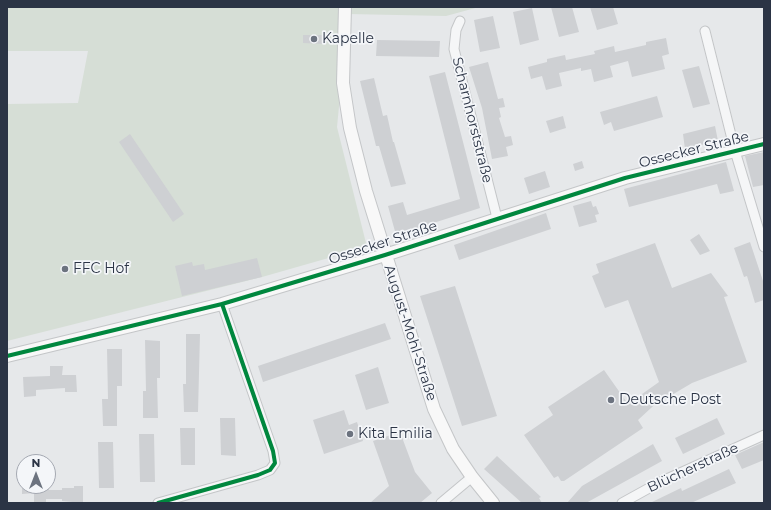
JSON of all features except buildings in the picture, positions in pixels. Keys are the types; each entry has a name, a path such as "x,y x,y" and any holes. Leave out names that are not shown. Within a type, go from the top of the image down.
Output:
{"street":[{"name":"August-Mohl-Straße","path":"345,7 343,83 350,128 385,255 434,408 453,449 472,478 493,503"},
{"name":"Scharnhorststraße","path":"460,21 456,30 454,48 498,218"},
{"path":"705,31 735,151 764,247"},
{"name":"Ossecker Straße","path":"7,356 222,304 385,255 625,178 764,144"},
{"path":"158,503 258,475 270,470 274,463 273,451 222,304"},
{"name":"Blücherstraße","path":"622,503 660,482 764,435"},
{"path":"441,503 472,478"}],"shaded area":[{"path":"7,7 479,7 446,16 348,14 337,127 367,247 262,277 7,341 7,104 78,103 88,51 7,51"}],"cycle path":[{"path":"7,356 222,304 385,255 625,178 764,144"},
{"path":"158,503 258,475 270,470 275,463 273,451 222,304"}],"place":[{"name":"Kapelle","path":"314,39"},
{"name":"FFC Hof","path":"65,269"},
{"name":"Deutsche Post","path":"611,400"},
{"name":"Kita Emilia","path":"350,434"}]}
